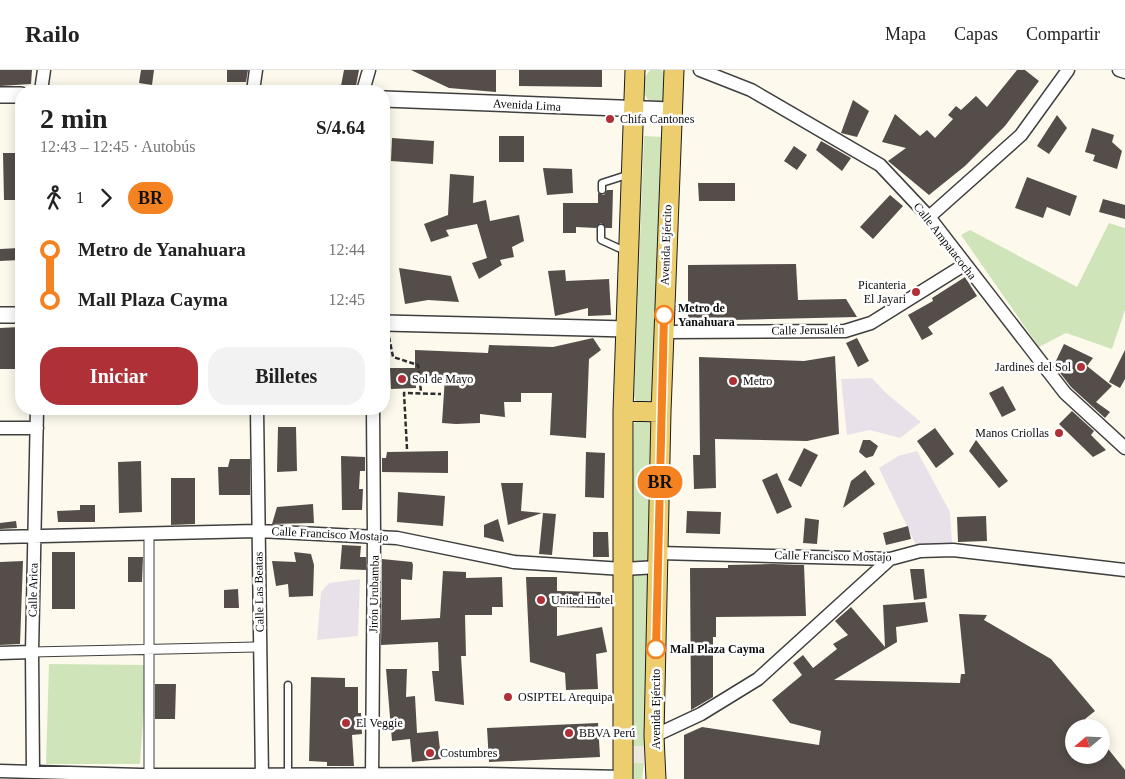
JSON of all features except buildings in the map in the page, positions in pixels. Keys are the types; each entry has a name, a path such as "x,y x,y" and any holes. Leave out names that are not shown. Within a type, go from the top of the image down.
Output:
{"main road":[{"path":"623,778 623,411 627,329 632,110 635,70"},
{"name":"Avenida Ejército","path":"656,779 654,736 661,412 674,70"},
{"path":"623,411 661,412"}],"street":[{"path":"42,85 44,70"},
{"path":"254,85 256,70"},
{"path":"365,85 369,70"},
{"name":"Calle Ampatacocha","path":"700,70 750,90 880,165 929,218 1065,393 1125,448"},
{"path":"929,218 1021,135 1068,70"},
{"path":"1119,70 1125,72"},
{"path":"0,95 15,95"},
{"name":"Avenida Lima","path":"390,99 671,110"},
{"name":"Calle Jerusalén","path":"664,332 845,331 871,323 964,265"},
{"path":"0,315 15,315"},
{"path":"390,323 627,329"},
{"name":"Calle Arica","path":"33,772 32,652 37,415"},
{"name":"Calle Las Beatas","path":"257,415 262,777"},
{"name":"Jirón Urubamba","path":"372,778 373,415"},
{"path":"0,428 37,428"},
{"name":"Calle Francisco Mostajo","path":"0,537 149,533 169,535 259,531 374,536 397,538 514,562 623,569 659,560 890,559 920,551 953,550 1125,570"},
{"path":"143,776 148,649 149,533"},
{"path":"654,736 701,714 758,679 890,559"},
{"path":"0,653 260,646"},
{"path":"0,772 143,776 372,778 485,774 623,778"}],"lane":[{"path":"602,190 602,183 631,173"},
{"path":"601,228 601,240 628,252"},
{"path":"288,685 288,776"}],"path":[{"path":"390,346 393,357 418,365 421,393"},
{"path":"407,449 404,393 441,394"}],"shaded area":[{"path":"872,378 886,393 921,422 900,438 870,430 847,435 841,379"},
{"path":"917,451 950,512 952,544 916,545 879,468 898,456"},
{"path":"360,579 358,636 317,640 321,592 329,583"},
{"path":"629,746 644,746 644,763 629,762"}],"green space":[{"path":"650,70 661,70 667,75 664,101 659,104 650,102 644,94 645,77"},
{"path":"644,136 663,137 653,402 650,405 637,404 634,396"},
{"path":"1109,223 1125,228 1125,310 1112,349 1066,333 1039,347 961,235 970,230 1077,287"},
{"path":"637,420 652,420 652,563 632,563 634,424"},
{"path":"646,573 651,577 652,582 644,746 629,746 632,580 635,574"},
{"path":"49,664 147,665 140,764 46,764"},
{"path":"629,762 644,763 642,779 629,779"}],"bus line":[{"name":"BR","path":"656,649 664,315"}],"place":[{"name":"Chifa Cantones","path":"610,119"},
{"name":"Picanteria El Jayari","path":"916,292"},
{"name":"Metro de Yanahuara","path":"664,315"},
{"name":"Jardines del Sol","path":"1081,367"},
{"name":"Sol de Mayo","path":"402,379"},
{"name":"Metro","path":"733,381"},
{"name":"Manos Criollas","path":"1059,433"},
{"name":"United Hotel","path":"541,600"},
{"name":"Mall Plaza Cayma","path":"656,649"},
{"name":"OSIPTEL Arequipa","path":"508,697"},
{"name":"El Veggie","path":"346,723"},
{"name":"BBVA Perú","path":"569,733"},
{"name":"Costumbres","path":"430,753"}]}
